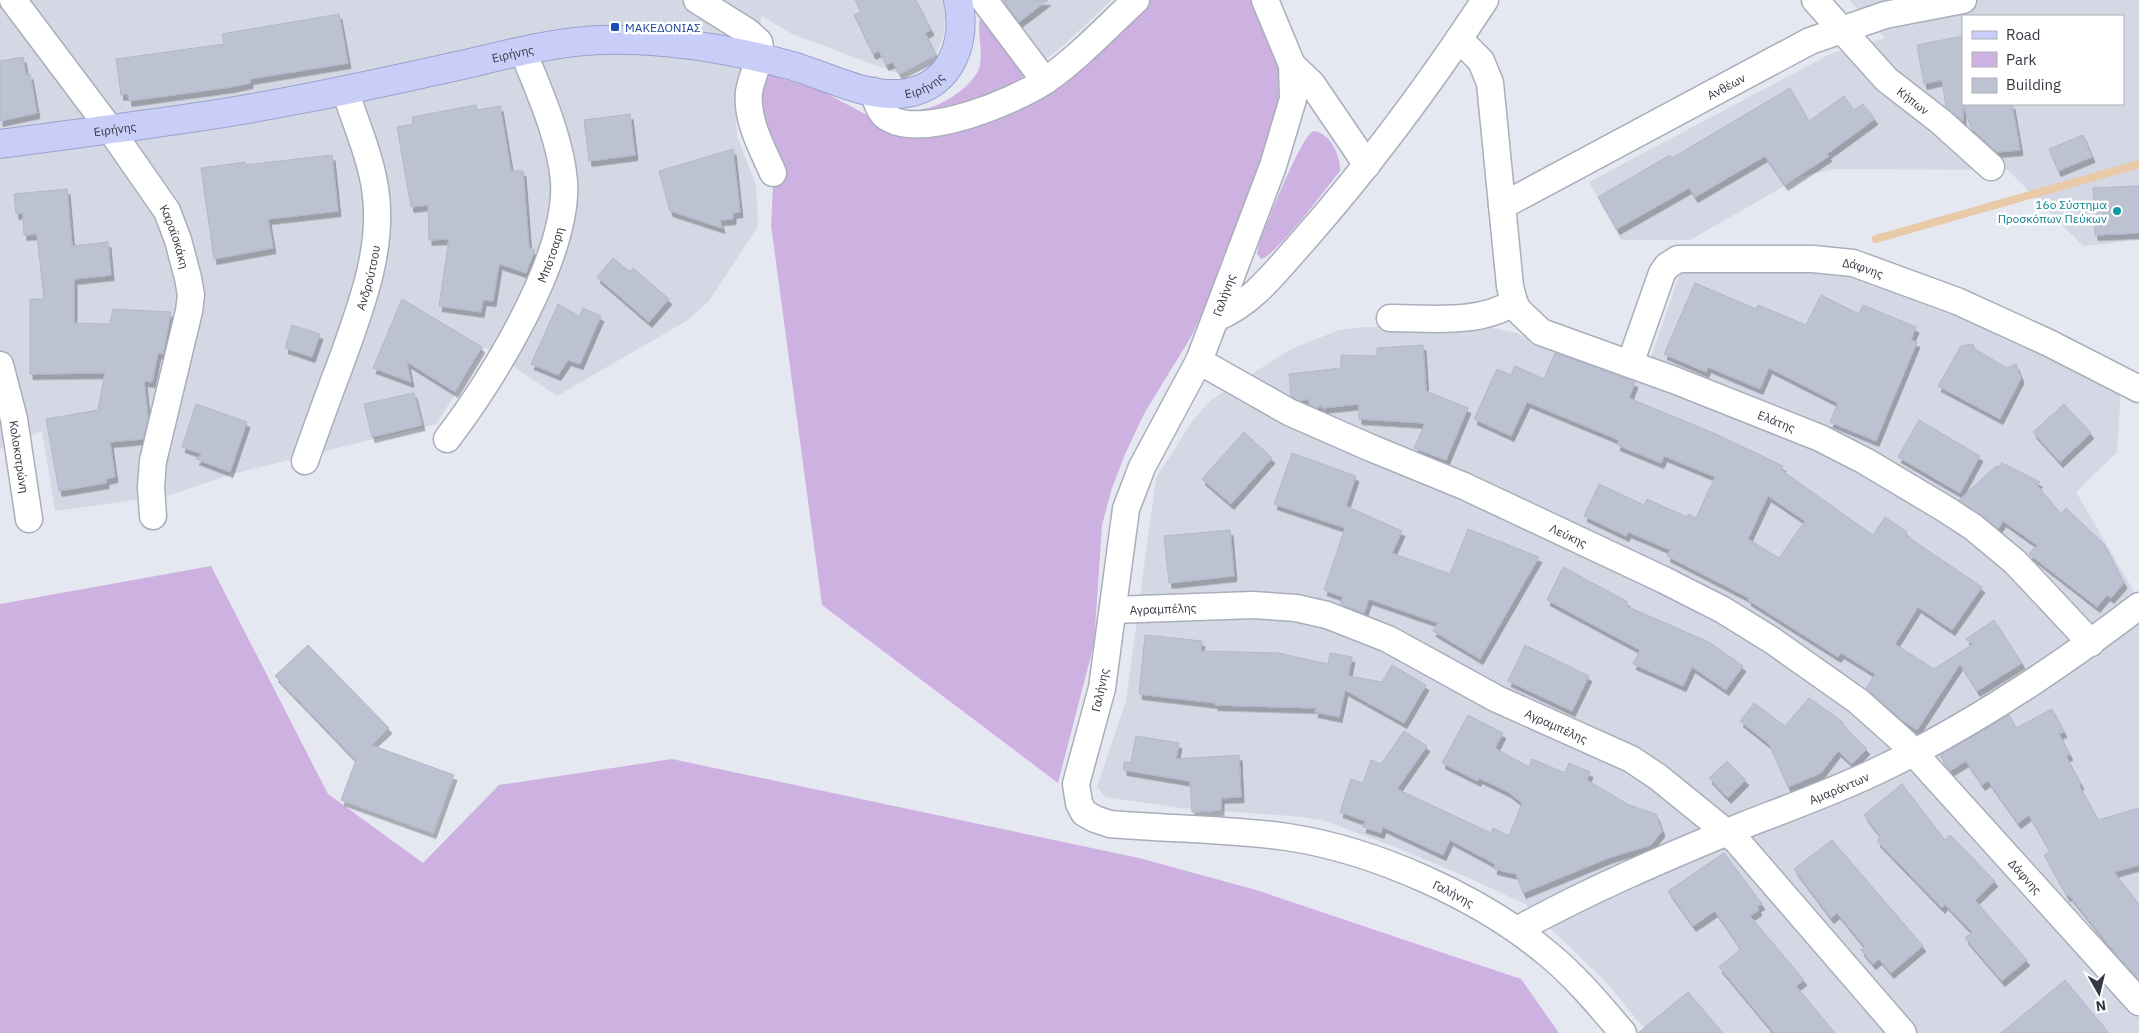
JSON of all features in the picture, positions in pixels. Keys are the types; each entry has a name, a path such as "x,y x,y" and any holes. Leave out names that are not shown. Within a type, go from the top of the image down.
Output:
{"street":[{"name":"Καραϊσκάκη","path":"13,0 110,129 167,211 178,240 190,288 188,322 152,469 153,516"},
{"path":"697,0 755,37 760,44 751,82 749,109 755,130 773,174"},
{"name":"Ειρήνης","path":"0,144 257,107 523,51 582,41 629,40 690,46 794,66 872,91 908,92 931,84 942,76 950,66 960,39 962,27 958,0"},
{"path":"984,0 1044,81"},
{"path":"872,91 881,112 890,119 902,124 924,125 948,121 983,109 1044,81 1136,0"},
{"name":"Γαλήνης","path":"1265,0 1292,65 1293,99 1285,132 1199,361 1150,451 1133,487 1123,520 1102,688 1076,777 1079,804 1087,815 1110,824 1268,835 1344,849 1387,864 1432,883 1517,930 1572,975 1624,1033"},
{"path":"1216,318 1237,309 1258,290 1367,165 1459,40 1485,0"},
{"name":"Κήπων","path":"1816,0 1887,80 1940,121 1991,167"},
{"name":"Ανθέων","path":"1502,206 1781,56 1841,29 1885,15 1963,0"},
{"path":"1390,318 1453,318 1488,314 1499,311 1514,302 1490,83 1481,61 1459,40"},
{"name":"Μπότσαρη","path":"447,439 500,363 540,281 560,222 564,191 559,154 523,51"},
{"path":"1292,65 1312,84 1367,165"},
{"name":"Ανδρούτσου","path":"306,461 364,297 371,267 376,228 376,198 373,179 344,90"},
{"name":"Δάφνης","path":"1630,364 1662,274 1667,266 1678,260 1823,259 1860,265 1957,301 2049,343 2139,389"},
{"name":"Ελάτης","path":"1514,302 1526,319 1541,332 1630,364 1820,438 1908,486 1973,527 2015,562 2091,642"},
{"name":"Λεύκης","path":"1199,361 1289,412 1510,506 1702,598 1765,636 1824,676 1878,718 1913,752"},
{"name":"Κολοκοτρώνη","path":"0,366 14,419 29,519"},
{"name":"Αγραμπέλης","path":"1113,610 1276,606 1311,611 1347,621 1409,649 1513,707 1644,767 1728,832 1768,874 1903,1033"},
{"name":"Αμαράντων","path":"1517,930 1612,881 1851,783 1913,752 1972,718 2091,642 2139,606"},
{"name":"Δάφνης","path":"1913,752 2139,1002"}],"shaded area":[{"path":"0,0 943,0 945,17 944,35 936,55 899,74 792,34 762,16 736,116 737,136 756,185 758,226 709,301 688,320 557,396 485,347 436,424 232,474 170,495 55,511 42,431 0,449"},
{"path":"999,0 1112,0 1064,45 1045,60"},
{"path":"1849,0 2139,0 2139,240 2083,246 2008,170 1836,169 1802,176 1690,240 1621,240 1589,182 1832,53 1885,38"},
{"path":"1682,267 1776,270 1848,277 1936,304 2121,390 2117,452 2076,492 2139,600 2139,1033 1648,1033 1605,981 1525,904 1469,878 1390,845 1325,821 1302,817 1182,808 1105,797 1097,787 1126,701 1156,478 1193,420 1211,400 1291,349 1339,330 1364,327 1455,325 1493,328 1517,333 1555,352 1642,384"}],"green space":[{"path":"1151,0 1255,0 1276,58 1279,73 1278,111 1231,247 1202,314 1191,337 1145,412 1112,488 1102,525 1094,644 1058,783 822,605 771,225 773,187 779,175 769,154 757,77 764,73 822,91 893,129 1078,67"},
{"path":"981,14 1022,70 1023,76 1019,83 940,114 896,110 920,110 935,106 951,98 973,79 980,65 979,27"},
{"path":"1313,131 1319,132 1329,140 1339,159 1340,171 1289,234 1268,255 1261,259 1257,254 1259,242 1276,200 1300,149"},
{"path":"211,566 328,794 423,863 499,785 672,759 1139,858 1256,890 1521,979 1559,1033 0,1033 0,604"}],"building":[{"path":"855,0 916,0 931,30 925,33 936,55 899,74 893,62 886,65 879,51 873,54 854,15 861,12"},
{"path":"1003,0 1048,0 1019,22"},
{"path":"339,14 348,63 250,79 250,83 231,87 129,101 128,94 121,95 116,59 224,44 222,34"},
{"path":"1962,36 1963,121 1946,107 1942,80 1924,84 1917,45"},
{"path":"23,57 26,75 30,74 37,113 0,121 0,61"},
{"path":"1790,88 1809,121 1844,96 1854,110 1863,104 1875,119 1827,154 1829,156 1785,185 1765,156 1695,197 1689,188 1617,229 1598,197 1670,155 1672,158"},
{"path":"476,105 477,110 500,106 511,171 523,171 529,248 535,250 526,273 499,264 493,301 483,300 481,312 439,306 449,239 429,240 428,205 411,207 397,127 413,124 412,117"},
{"path":"1963,105 2012,105 2020,150 1997,152 1971,128"},
{"path":"630,114 635,155 589,161 584,120"},
{"path":"2083,135 2092,157 2058,171 2049,149"},
{"path":"733,149 740,212 733,213 733,219 720,220 722,228 670,211 659,171"},
{"path":"332,155 338,211 268,219 273,248 214,259 201,168 245,162 245,165"},
{"name":"16ο Σύστημα Προσκόπων Πεύκων","path":"2139,186 2139,233 2095,235 2093,188"},
{"path":"67,189 72,246 108,242 111,275 74,279 74,323 110,324 113,309 171,312 163,354 158,353 152,382 144,381 148,418 143,439 110,442 115,477 106,479 106,483 59,491 46,419 98,410 105,373 30,374 30,299 44,299 37,234 24,235 23,213 16,214 14,194"},
{"path":"613,258 630,272 633,268 669,299 649,322 597,277"},
{"path":"1695,283 1756,309 1758,305 1806,325 1821,295 1859,314 1863,305 1916,327 1911,340 1917,342 1876,441 1830,422 1838,403 1769,368 1760,389 1708,367 1706,372 1664,354"},
{"path":"402,299 482,347 455,392 407,362 411,382 373,368"},
{"path":"558,304 579,316 583,308 601,316 580,364 568,360 558,375 531,364"},
{"path":"292,325 320,334 312,357 285,348"},
{"path":"1973,344 1975,349 2007,368 2016,364 2021,378 2000,419 1938,386 1961,346"},
{"path":"1423,345 1426,391 1468,408 1446,460 1414,448 1425,423 1359,419 1359,404 1322,408 1322,404 1317,408 1309,404 1309,399 1300,401 1291,396 1289,374 1341,368 1341,355 1377,356 1377,348"},
{"path":"1555,353 1635,382 1629,398 1718,435 1783,466 1781,470 1873,535 1885,517 1907,532 1905,535 1982,587 1952,630 1918,607 1895,644 1934,669 1973,644 1966,639 1994,620 2022,663 1977,691 1960,664 1917,730 1902,720 1866,688 1875,674 1841,653 1838,657 1748,600 1749,598 1667,556 1670,550 1628,532 1626,536 1584,516 1599,484 1644,505 1647,499 1687,517 1688,514 1696,518 1715,477 1664,456 1661,463 1617,445 1619,440 1527,402 1511,436 1474,419 1497,369 1511,375 1515,366 1544,379","holes":["1768,496 1805,521 1779,558 1748,539"]},
{"path":"414,393 422,425 372,437 364,404"},
{"path":"196,404 247,422 230,472 196,459 202,454 182,447"},
{"path":"2064,404 2091,433 2060,462 2033,432"},
{"path":"1919,420 1980,456 1960,493 1898,457"},
{"path":"1244,432 1272,458 1231,504 1202,479"},
{"path":"1292,453 1356,476 1346,506 1402,531 1392,553 1450,574 1468,529 1539,557 1480,659 1433,631 1438,623 1369,599 1364,613 1341,604 1343,597 1324,590 1345,528 1274,504"},
{"path":"2002,463 2040,482 2036,484 2061,514 2066,508 2104,544 2124,583 2111,598 2107,595 2097,607 2029,554 2037,545 2003,521 1998,529 1959,500 1996,466 1999,467"},
{"path":"1230,530 1234,576 1169,583 1164,536"},
{"path":"1563,567 1628,602 1626,606 1709,642 1743,666 1726,690 1692,667 1683,686 1633,664 1640,650 1547,600"},
{"path":"1145,635 1202,641 1201,651 1278,653 1328,664 1330,653 1352,657 1348,676 1382,682 1392,665 1426,685 1404,723 1345,690 1339,717 1315,712 1316,708 1215,705 1215,703 1139,694"},
{"path":"308,645 389,728 371,745 454,775 433,833 341,800 356,760 275,676"},
{"path":"1525,645 1589,676 1572,711 1508,681"},
{"path":"1809,698 1843,722 1843,725 1867,749 1852,764 1838,751 1821,773 1788,787 1769,744 1740,721 1754,703 1785,726"},
{"path":"2052,709 2064,732 2059,734 2070,755 2066,756 2098,820 2139,808 2139,865 2114,872 2139,904 2139,980 2069,895 2067,896 2044,855 2050,852 2029,815 2018,823 1988,781 1982,785 1966,761 1950,771 1940,755 2009,715 2016,728"},
{"path":"1468,715 1503,733 1495,748 1529,767 1532,759 1565,773 1569,763 1590,772 1587,780 1629,805 1656,814 1662,831 1651,845 1611,857 1523,893 1516,874 1494,869 1495,864 1450,840 1443,855 1383,827 1381,833 1363,827 1365,821 1340,812 1351,779 1363,783 1371,760 1381,764 1404,731 1427,746 1397,789 1491,833 1493,828 1509,836 1522,803 1508,792 1479,778 1478,781 1442,763"},
{"path":"1136,736 1179,743 1176,759 1239,755 1241,797 1221,798 1221,810 1192,812 1190,781 1124,770 1124,762 1131,762"},
{"path":"1727,761 1746,780 1728,798 1709,778"},
{"path":"1902,784 1945,840 1950,835 1995,881 1975,900 2027,960 2002,981 1965,938 1972,932 1945,904 1942,908 1877,841 1881,837 1864,815"},
{"path":"1832,840 1923,946 1891,973 1879,959 1873,964 1861,950 1865,947 1837,913 1831,918 1794,869"},
{"path":"1724,853 1762,904 1757,907 1759,910 1750,916 1804,980 1796,986 1835,1033 1774,1033 1719,967 1741,949 1715,911 1693,926 1668,891"},
{"path":"2065,980 2109,1033 2001,1033"},
{"path":"1688,992 1723,1033 1638,1033"}],"waterway":[{"path":"1876,239 2139,164"}],"place":[{"name":"ΜΑΚΕΔΟΝΙΑΣ","path":"615,27"},
{"name":"16ο Σύστημα Προσκόπων Πεύκων","path":"2117,211"}]}
